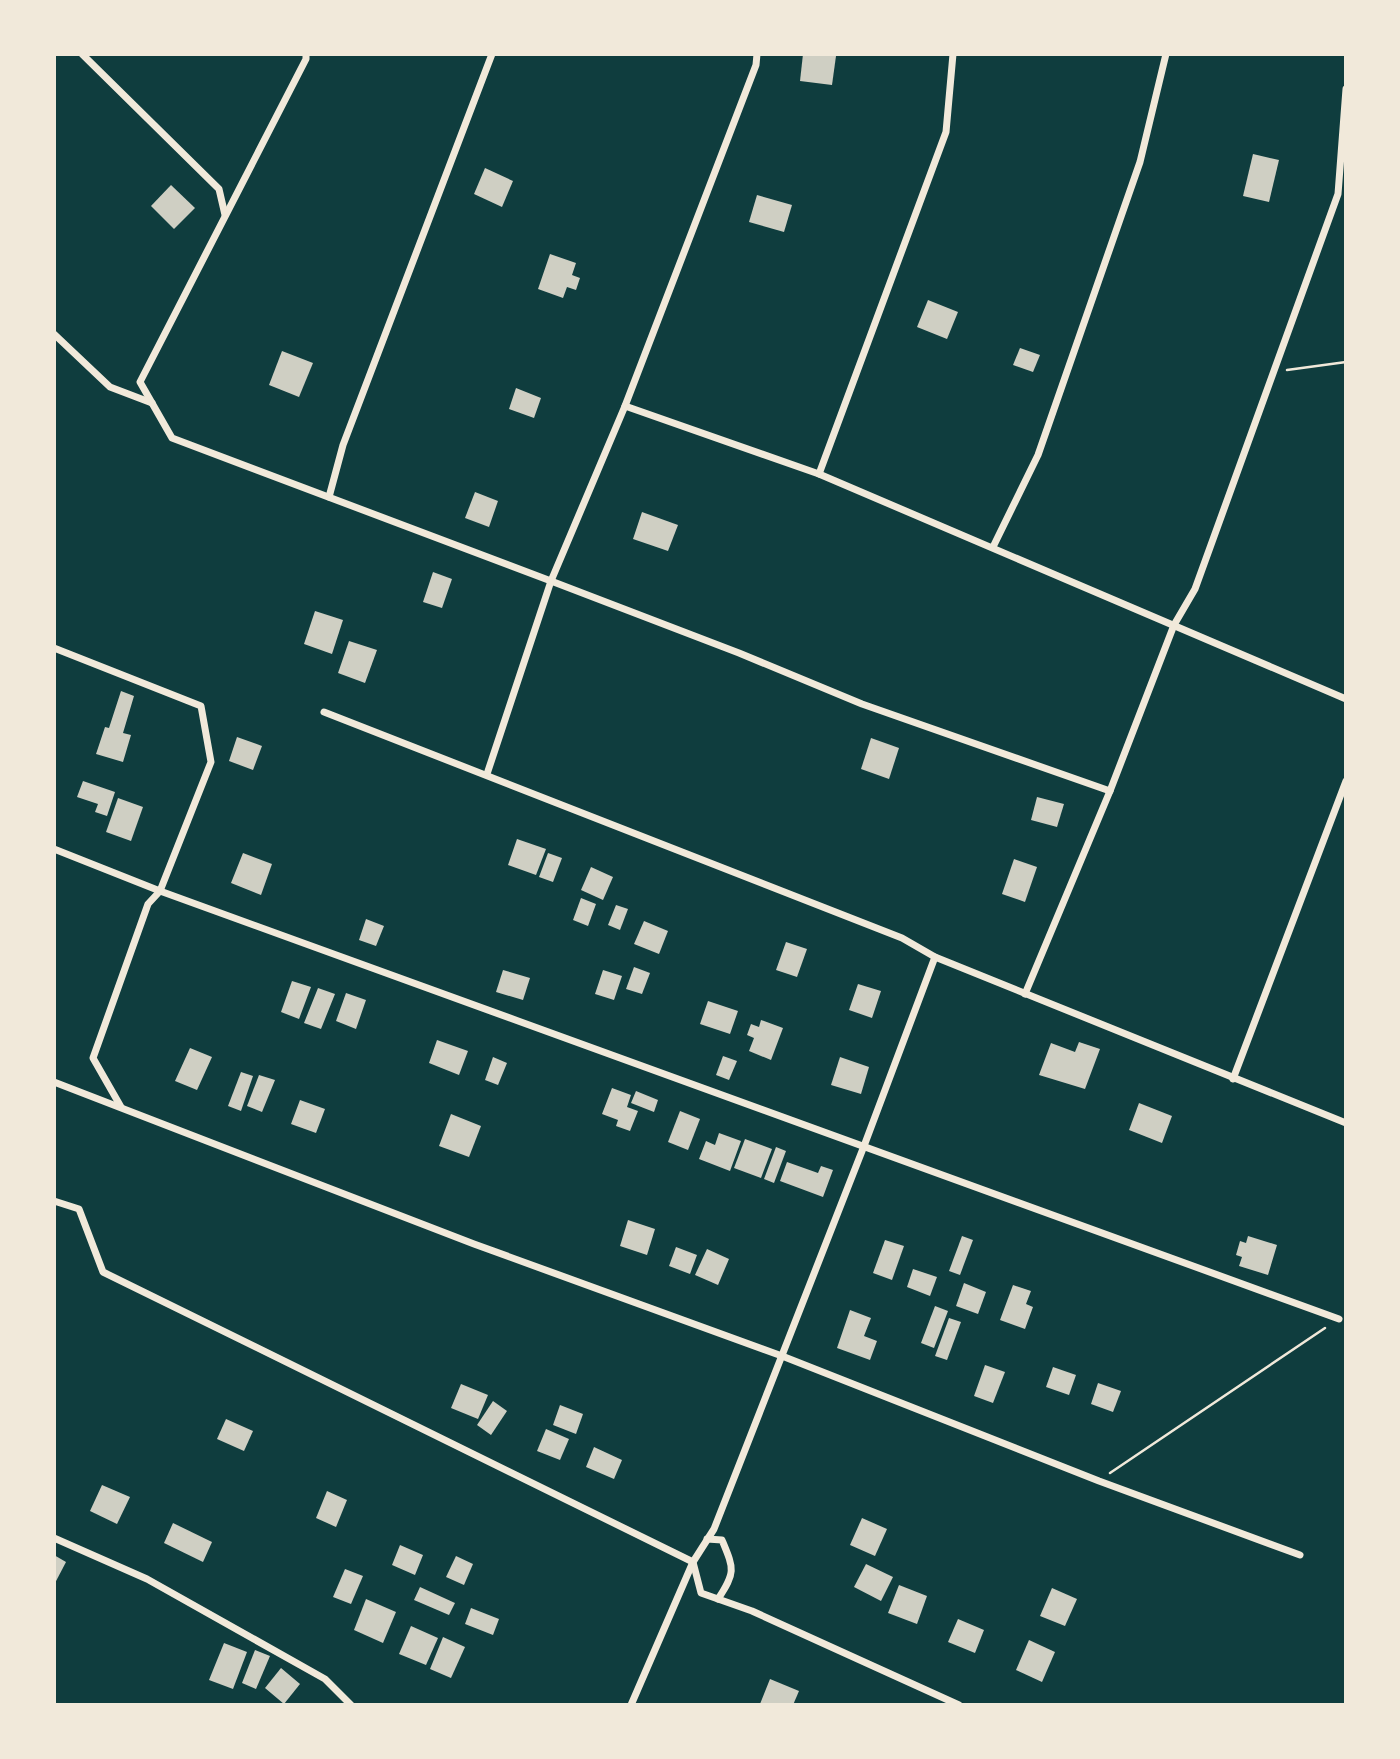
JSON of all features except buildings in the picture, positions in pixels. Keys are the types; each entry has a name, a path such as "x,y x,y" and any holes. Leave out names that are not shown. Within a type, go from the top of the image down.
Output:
{"street":[{"path":"82,54 219,189 226,216"},
{"path":"306,54 306,59 140,382 172,438 739,653 862,704 1110,791"},
{"path":"329,497 343,445 492,54"},
{"path":"487,774 551,581 625,406 756,65 757,54"},
{"path":"820,474 946,132 953,54"},
{"path":"993,547 1038,455 1140,162 1167,54"},
{"path":"1025,994 1110,791 1174,625 1195,589 1338,194 1346,89"},
{"path":"54,334 110,387 152,403"},
{"path":"625,406 820,474 1346,699"},
{"path":"54,648 201,706 211,762 160,891 148,904 93,1058 121,1108"},
{"path":"324,712 902,938 935,957 1346,1124"},
{"path":"1233,1079 1346,781"},
{"path":"54,849 160,891 1339,1319"},
{"path":"631,1705 692,1562 714,1529 935,957"},
{"path":"54,1082 474,1244 782,1356 1300,1555"},
{"path":"54,1201 79,1209 103,1272 692,1562 701,1593 752,1611 959,1705"},
{"path":"54,1538 159,1586 325,1679 351,1705"},
{"path":"707,1539 722,1540 733,1566 733,1577 718,1599"}],"path":[{"path":"1274,372 1346,362"},
{"path":"1099,1480 1339,1319"}]}
